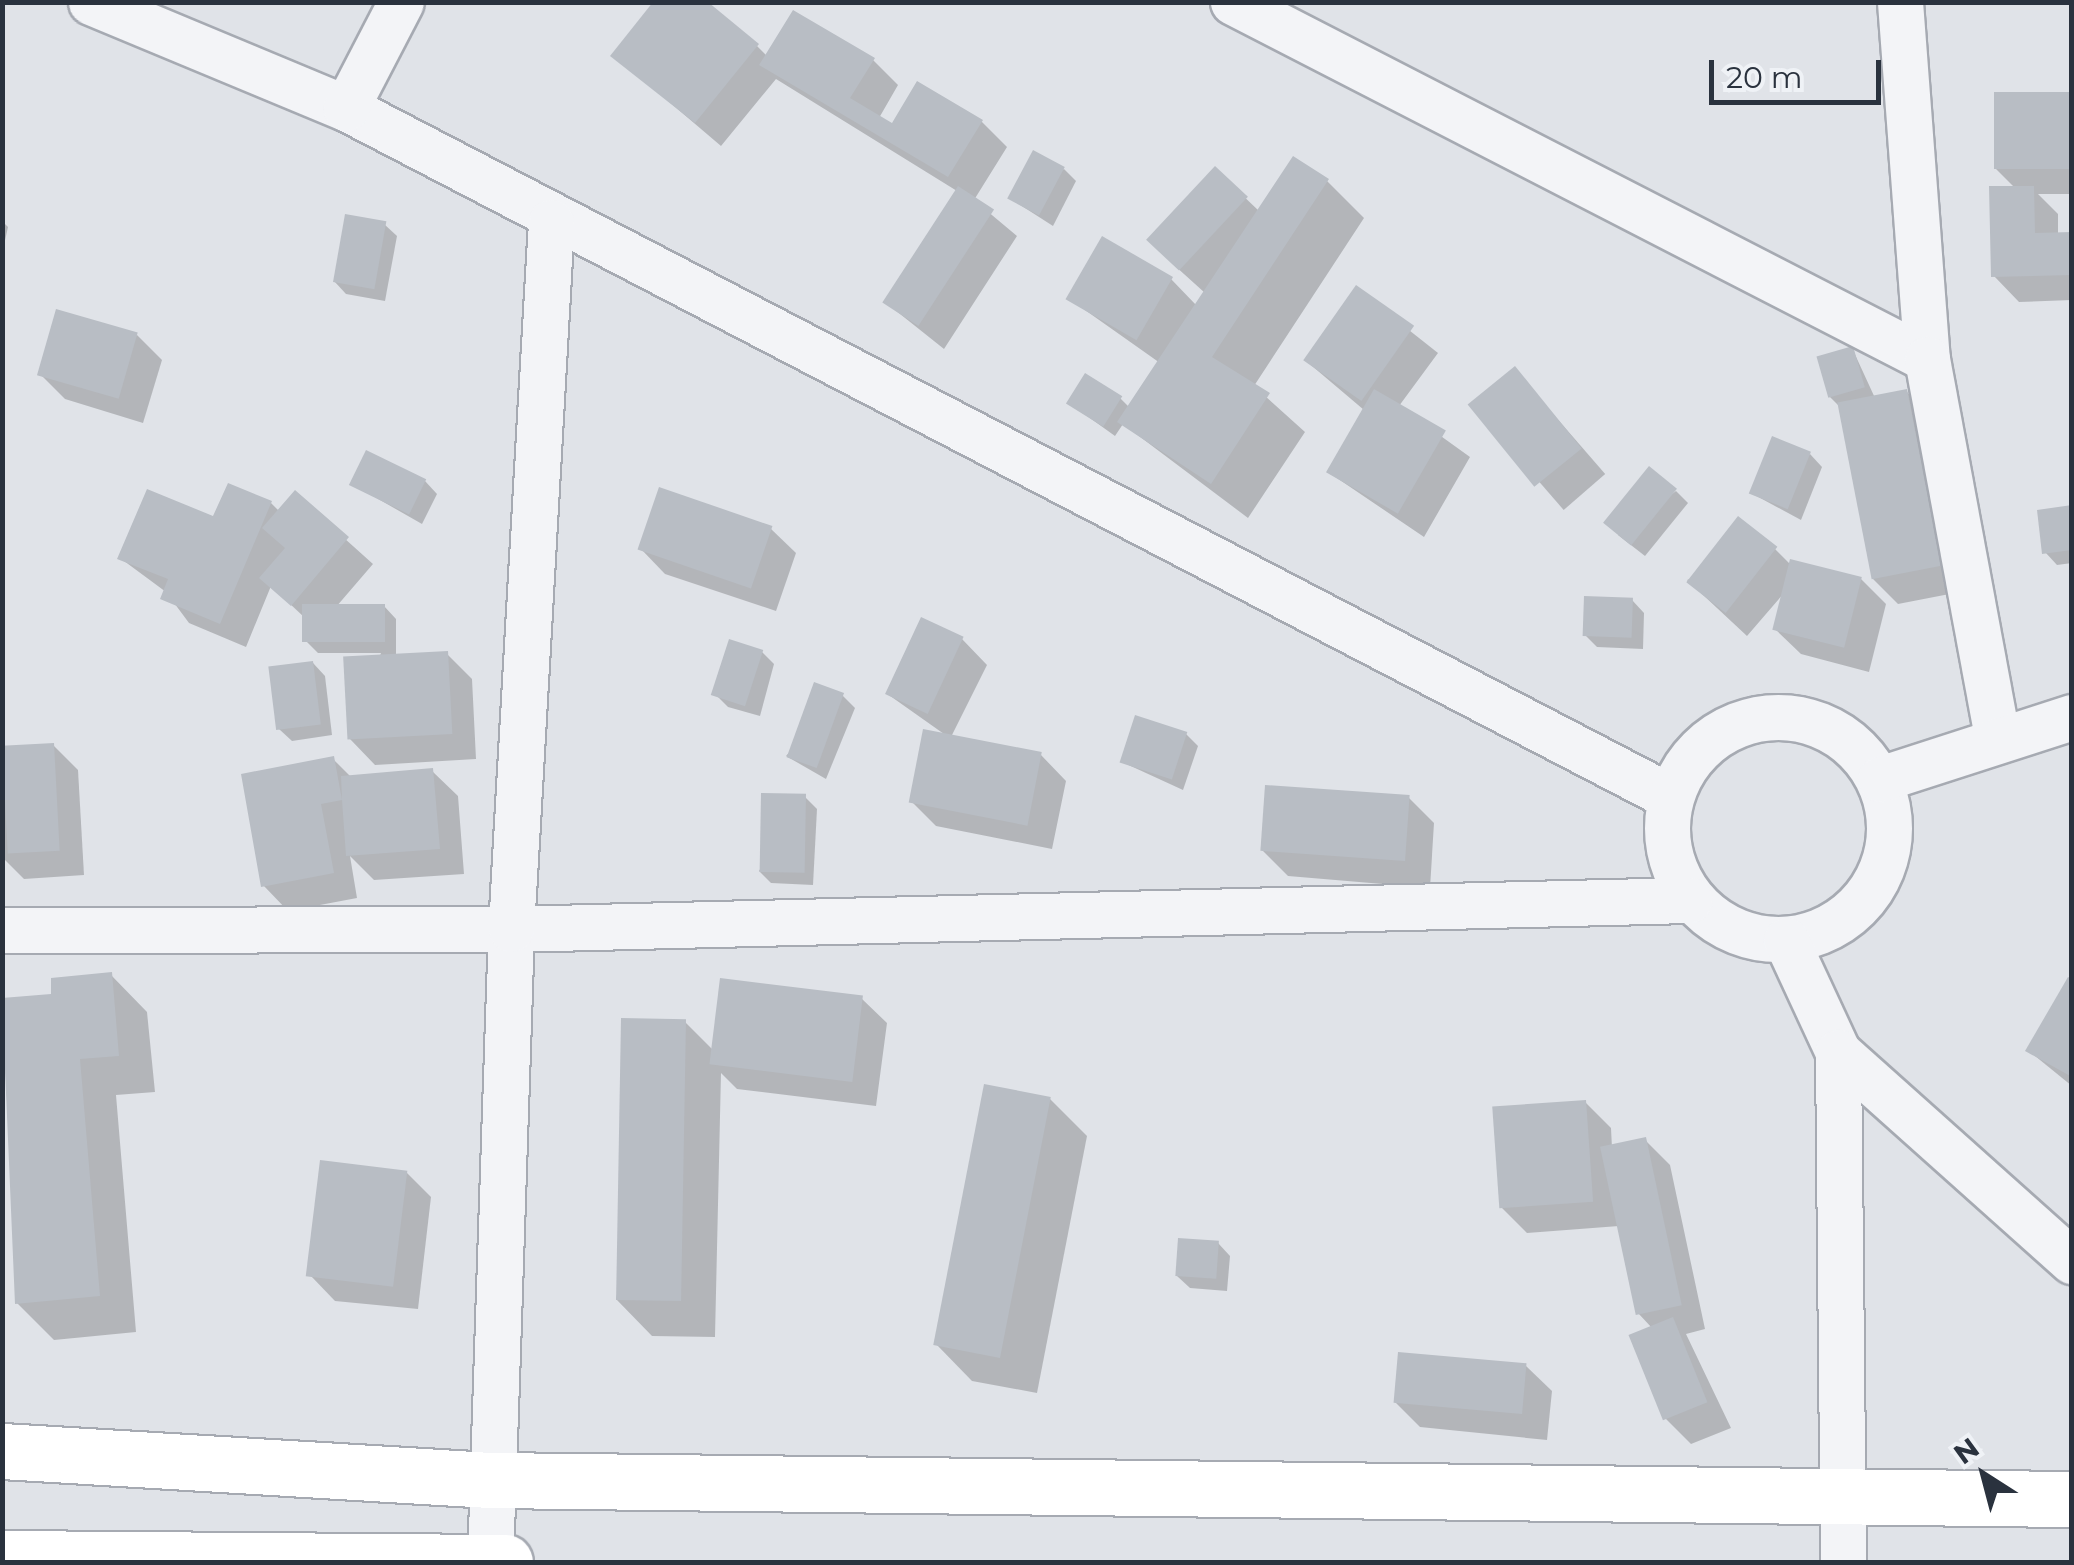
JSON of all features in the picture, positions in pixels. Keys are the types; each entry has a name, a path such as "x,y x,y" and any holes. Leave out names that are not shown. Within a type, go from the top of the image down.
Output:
{"street":[{"path":"91,2 346,108 551,222 1669,796"},
{"path":"346,108 400,2"},
{"path":"1233,2 1927,360"},
{"path":"1900,2 1927,360 1997,736"},
{"path":"490,1562 511,929 551,222"},
{"path":"1796,717 1846,738 1880,780 1891,832 1876,884 1838,923 1786,940 1733,931 1690,900 1667,850 1669,796 1712,740 1743,721 1796,717"},
{"path":"1880,780 1997,736 2072,718"},
{"path":"2,930 511,929 1690,900"},
{"path":"1786,940 1838,1052 2072,1261"},
{"path":"1838,1052 1849,1496 1843,1562"},
{"path":"2,1451 491,1480 2072,1499"},
{"path":"2,1558 505,1562"}],"building":[{"path":"653,2 708,2 759,44 695,123 610,56"},
{"path":"793,10 875,58 850,98 892,123 917,81 983,120 948,177 759,65"},
{"path":"1994,92 2072,92 2072,169 1994,169"},
{"path":"1033,150 1065,167 1039,215 1007,199"},
{"path":"1293,156 1329,179 1212,357 1270,393 1211,484 1117,422"},
{"path":"1215,166 1248,197 1179,271 1146,240"},
{"path":"958,186 994,209 918,326 882,303"},
{"path":"1989,186 2034,186 2035,233 2072,232 2072,275 1991,277"},
{"path":"345,214 386,221 374,289 333,282"},
{"path":"1102,236 1173,277 1137,340 1066,299"},
{"path":"1356,285 1414,326 1361,401 1303,360"},
{"path":"56,309 138,332 119,399 37,375"},
{"path":"1853,346 1865,387 1828,398 1816,356"},
{"path":"1515,366 1582,448 1534,487 1468,404"},
{"path":"1085,373 1122,396 1103,427 1066,404"},
{"path":"1374,389 1446,431 1398,514 1326,472"},
{"path":"1907,389 1941,566 1872,579 1837,403"},
{"path":"1772,436 1811,452 1788,509 1749,493"},
{"path":"366,450 426,479 409,514 349,485"},
{"path":"1649,466 1677,489 1631,545 1603,523"},
{"path":"228,483 272,501 220,624 160,599 168,579 117,559 147,489 213,516"},
{"path":"659,487 772,526 751,588 638,549"},
{"path":"295,490 349,537 291,606 259,578 285,548 262,528"},
{"path":"2072,505 2072,550 2042,554 2037,510"},
{"path":"1738,516 1777,547 1726,613 1686,582"},
{"path":"1790,559 1862,577 1844,648 1772,630"},
{"path":"1584,596 1633,598 1632,638 1583,636"},
{"path":"302,604 385,604 385,642 302,642"},
{"path":"921,617 964,637 928,714 885,694"},
{"path":"729,639 763,650 745,706 711,695"},
{"path":"448,651 452,734 347,739 343,656"},
{"path":"313,661 321,725 276,730 268,666"},
{"path":"814,682 844,693 817,768 787,757"},
{"path":"1135,715 1187,732 1172,780 1120,763"},
{"path":"923,729 1042,752 1027,826 909,803"},
{"path":"54,743 60,851 8,854 2,746"},
{"path":"334,756 342,800 321,804 334,873 261,887 241,774"},
{"path":"433,768 440,849 346,856 341,776"},
{"path":"1265,785 1410,795 1405,861 1260,851"},
{"path":"761,793 806,794 805,873 760,872"},
{"path":"112,972 119,1056 80,1059 100,1296 15,1304 2,998 51,994 51,978"},
{"path":"2068,977 2072,979 2072,1077 2025,1051"},
{"path":"720,978 863,996 852,1082 709,1064"},
{"path":"621,1018 686,1019 681,1301 616,1300"},
{"path":"984,1084 1051,1097 1000,1358 933,1345"},
{"path":"1586,1100 1593,1202 1499,1208 1492,1107"},
{"path":"1646,1137 1682,1305 1636,1315 1600,1147"},
{"path":"320,1160 407,1171 393,1287 306,1276"},
{"path":"1178,1238 1219,1241 1216,1279 1175,1276"},
{"path":"1673,1317 1707,1402 1663,1420 1628,1335"},
{"path":"1398,1352 1527,1363 1522,1414 1394,1403"}]}
